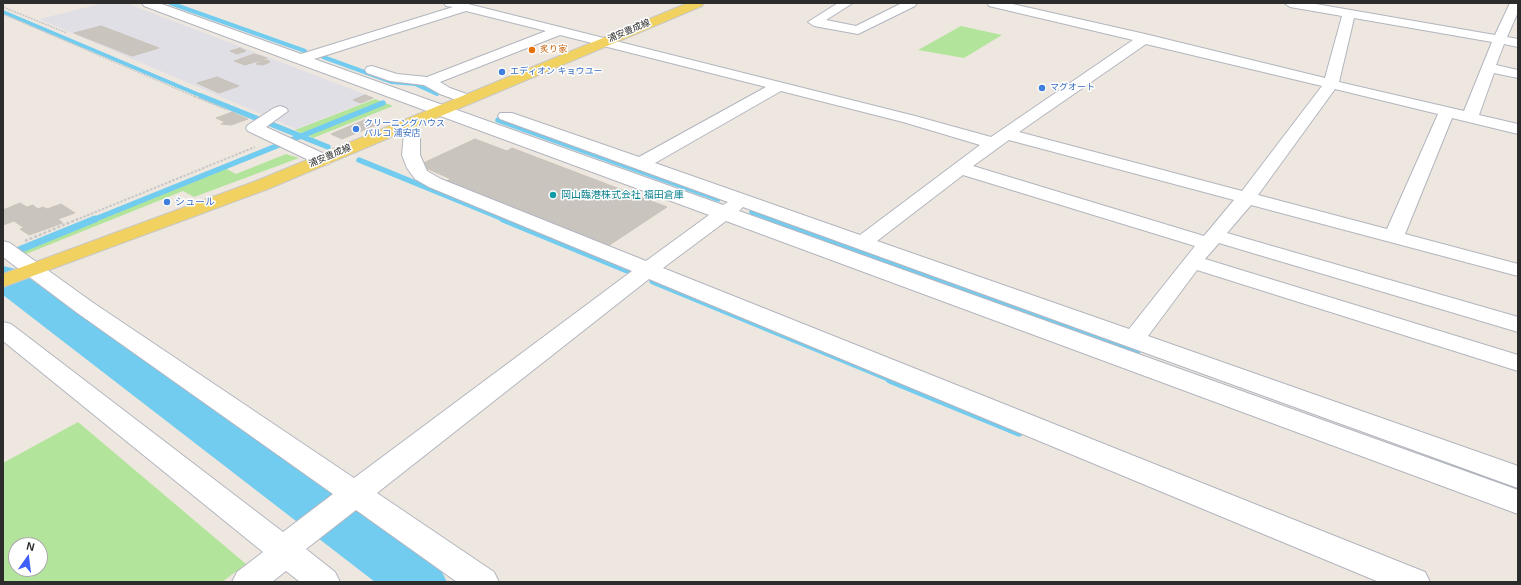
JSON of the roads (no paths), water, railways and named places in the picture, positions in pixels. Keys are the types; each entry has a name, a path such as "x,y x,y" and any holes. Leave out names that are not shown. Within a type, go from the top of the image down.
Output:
{"main road":[{"name":"浦安豊成線","path":"3,281 323,160 698,3"}],"street":[{"path":"148,3 180,7 301,53 440,110 733,206 862,243 1518,477"},
{"path":"450,3 777,87 1247,197 1518,270"},
{"path":"846,3 814,22 858,30 911,3"},
{"path":"993,3 1145,38 1518,129"},
{"path":"1290,3 1324,6 1349,13 1518,43"},
{"path":"1470,117 1516,3"},
{"path":"301,53 321,52 466,7"},
{"path":"1133,340 1192,262 1247,197 1331,84 1349,13"},
{"path":"428,81 558,31"},
{"path":"862,243 1000,139 1145,38"},
{"path":"321,52 395,78 428,81 445,91 467,99"},
{"path":"1489,68 1518,74"},
{"path":"640,164 777,87"},
{"path":"1394,237 1447,112"},
{"path":"506,116 640,164 733,206 1518,502"},
{"path":"270,118 254,128 323,160"},
{"path":"405,125 412,132 411,155 416,168 421,175 435,183 1414,582"},
{"path":"960,168 1518,325"},
{"path":"248,582 309,529 347,499 646,270 733,206"},
{"path":"4,248 31,271 84,307 347,499 484,582"},
{"path":"1192,262 1518,362"},
{"path":"3,329 324,582"}],"waterway":[{"path":"170,3 305,51"},
{"path":"3,12 204,97"},
{"path":"323,57 392,82 415,84 437,94"},
{"path":"201,96 301,136"},
{"path":"301,136 383,103"},
{"path":"498,120 718,199"},
{"path":"93,220 301,136"},
{"path":"301,136 328,147"},
{"path":"359,160 506,220"},
{"path":"752,212 775,220"},
{"path":"19,250 95,219"},
{"path":"503,219 627,270"},
{"path":"772,219 1138,350"},
{"path":"3,277 418,582"},
{"path":"653,281 893,380"},
{"path":"890,379 1019,432"}],"place":[{"name":"炙り家","path":"532,50"},
{"name":"エディオン キョウユー","path":"502,72"},
{"name":"マグオート","path":"1042,88"},
{"name":"クリーニングハウス パルコ 浦安店","path":"356,129"},
{"name":"岡山臨港株式会社 福田倉庫","path":"553,195"},
{"name":"シュール","path":"167,202"}]}
